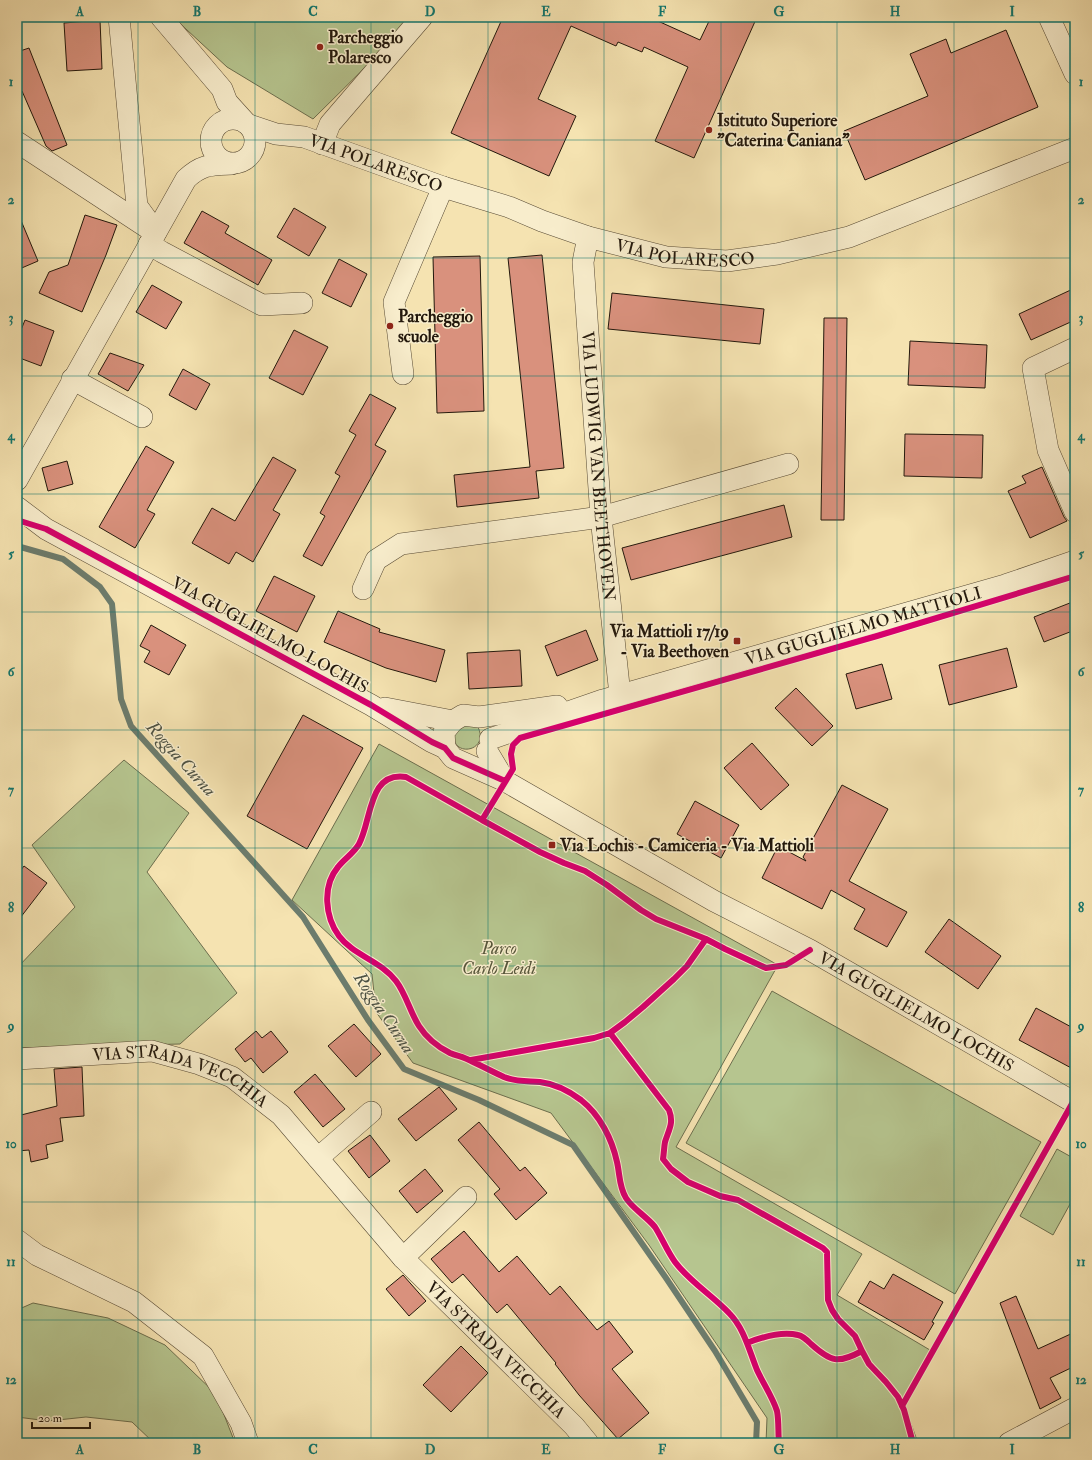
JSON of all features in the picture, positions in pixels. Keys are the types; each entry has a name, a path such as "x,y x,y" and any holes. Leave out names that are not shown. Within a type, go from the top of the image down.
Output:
{"street":[{"path":"119,17 138,206 152,238 162,252 262,305 302,303"},
{"path":"161,17 222,90 227,102 254,132 256,139 252,152 240,161 208,165 196,170 186,179"},
{"path":"322,144 330,124 422,17"},
{"path":"1049,17 1075,74"},
{"path":"222,90 223,111 211,137 211,143 216,154 221,160 240,161"},
{"name":"VIA POLARESCO","path":"215,129 222,122 228,120 240,120 276,134 304,137 443,187 509,207 542,221 588,237 666,257 727,261 777,254 849,237 1075,148"},
{"path":"17,480 72,379 194,163 215,129"},
{"name":"VIA POLARESCO","path":"240,161 270,141 278,138 295,136"},
{"path":"17,142 152,238"},
{"path":"403,374 394,302 443,187"},
{"name":"VIA LUDWIG VAN BEETHOVEN","path":"588,237 583,262 612,697"},
{"path":"1075,348 1033,368 1048,450 1075,512"},
{"path":"72,379 142,417"},
{"path":"363,589 376,560 402,544 601,517 788,464"},
{"name":"VIA GUGLIELMO LOCHIS","path":"17,507 46,528 371,705 432,742 445,748 453,758 505,781 707,897 810,950 1075,1103"},
{"name":"VIA GUGLIELMO LOCHIS","path":"17,520 46,528"},
{"name":"VIA GUGLIELMO MATTIOLI","path":"466,764 477,761 484,756 488,745 612,697 1005,585 1075,561"},
{"name":"VIA GUGLIELMO MATTIOLI","path":"371,705 453,721 463,715 479,718 612,697"},
{"path":"479,718 487,729 488,745"},
{"path":"445,748 444,732 453,721"},
{"name":"VIA GUGLIELMO LOCHIS","path":"488,745 505,781"},
{"name":"VIA STRADA VECCHIA","path":"17,1059 152,1051 199,1064 232,1077 281,1115 403,1258 574,1426 588,1443"},
{"path":"318,1158 372,1112"},
{"path":"403,1258 466,1197"},
{"path":"17,1240 37,1255 134,1302 203,1356 241,1423 248,1443"},
{"path":"1009,1443 1075,1408"}],"green space":[{"path":"173,17 415,17 313,119 227,67"},
{"path":"462,723 478,727 480,735 476,746 466,749 456,745 454,739 455,729"},
{"name":"Parco Carlo Leidi","path":"379,744 778,965 676,1147 862,1254 837,1295 935,1353 903,1402 918,1443 766,1443 767,1418 649,1245 551,1113 413,1063 376,1012 372,974 292,900"},
{"path":"124,760 189,813 147,872 237,993 180,1044 17,1048 17,968 75,907 32,845"},
{"path":"772,991 1041,1142 955,1294 686,1143"},
{"path":"1057,1149 1075,1159 1075,1195 1053,1235 1020,1216"},
{"path":"33,1303 108,1318 165,1345 216,1394 235,1443 154,1443 132,1422 86,1417 48,1421 17,1417 17,1310"}],"building":[{"path":"503,17 649,17 700,40 711,17 757,17 694,158 655,141 688,67 644,47 642,52 618,42 616,46 571,26 538,99 576,116 549,176 451,133"},
{"path":"100,20 102,69 67,71 64,23"},
{"path":"1006,30 1038,107 865,180 844,131 928,96 910,54 946,39 951,53"},
{"path":"29,48 67,145 52,151 46,146 22,91 17,93 17,52"},
{"path":"294,208 326,227 309,256 277,237"},
{"path":"17,211 38,261 17,270"},
{"path":"202,211 229,226 225,233 272,260 258,285 184,243"},
{"path":"85,215 117,225 82,312 39,293 49,272 68,265"},
{"path":"542,255 564,468 536,471 539,498 457,507 454,475 530,467 508,258"},
{"path":"480,256 484,411 437,413 433,257"},
{"path":"339,259 367,274 351,307 322,293"},
{"path":"152,285 182,302 166,329 136,312"},
{"path":"1075,288 1075,320 1031,340 1019,314"},
{"path":"612,293 764,309 760,344 608,329"},
{"path":"824,318 847,318 844,520 821,520"},
{"path":"25,320 54,331 41,366 17,357 17,340"},
{"path":"294,330 328,347 303,395 269,378"},
{"path":"910,341 987,345 985,388 908,385"},
{"path":"110,353 144,365 128,391 98,374"},
{"path":"183,369 210,384 196,410 169,395"},
{"path":"370,394 396,408 375,445 386,451 322,566 303,556 325,516 320,513 340,476 335,473 356,435 349,431"},
{"path":"905,434 983,435 982,478 904,476"},
{"path":"146,446 174,462 147,510 155,514 135,548 99,527"},
{"path":"273,457 296,470 273,510 280,514 253,562 236,552 229,564 192,543 212,508 235,521"},
{"path":"67,461 73,484 48,491 42,468"},
{"path":"1042,467 1067,521 1030,538 1008,491 1026,483 1022,476"},
{"path":"784,505 792,537 631,580 622,548"},
{"path":"274,576 315,596 297,632 256,611"},
{"path":"1075,601 1075,630 1044,642 1034,617"},
{"path":"338,611 380,629 379,632 445,650 436,682 386,668 324,642"},
{"path":"151,625 186,645 169,675 144,662 150,651 140,646"},
{"path":"586,630 598,660 557,676 545,646"},
{"path":"1007,648 1017,687 949,705 939,665"},
{"path":"520,650 522,686 469,689 467,653"},
{"path":"882,664 892,699 856,709 846,674"},
{"path":"796,688 833,726 812,746 775,708"},
{"path":"303,715 363,748 307,849 247,816"},
{"path":"752,743 789,785 761,810 724,768"},
{"path":"842,785 888,809 849,881 907,912 887,947 854,929 865,909 831,890 822,909 762,878 778,846 806,861 803,857"},
{"path":"695,801 739,825 721,858 677,834"},
{"path":"24,866 47,883 17,922 17,875"},
{"path":"949,919 1001,956 978,989 925,952"},
{"path":"1036,1008 1075,1029 1075,1070 1019,1040"},
{"path":"354,1024 381,1054 356,1077 328,1046"},
{"path":"256,1031 262,1038 271,1031 288,1052 263,1073 251,1058 245,1062 235,1049"},
{"path":"82,1067 84,1116 60,1118 63,1141 46,1145 48,1158 31,1162 29,1150 17,1151 17,1116 57,1106 54,1069"},
{"path":"315,1074 345,1109 323,1127 294,1092"},
{"path":"439,1087 457,1109 416,1141 398,1119"},
{"path":"479,1122 520,1171 525,1167 547,1193 516,1220 494,1194 500,1189 458,1140"},
{"path":"370,1135 390,1161 369,1178 348,1151"},
{"path":"425,1169 443,1191 417,1213 399,1191"},
{"path":"464,1231 499,1272 517,1256 550,1295 560,1286 597,1330 609,1321 633,1352 612,1369 649,1413 618,1439 579,1395 555,1364 556,1363 507,1304 497,1313 463,1274 452,1283 431,1259"},
{"path":"893,1274 943,1302 932,1322 934,1323 924,1340 858,1302 870,1281 884,1289"},
{"path":"403,1275 426,1301 409,1316 386,1289"},
{"path":"1016,1296 1038,1349 1075,1332 1075,1366 1050,1378 1061,1398 1040,1409 1000,1303"},
{"path":"461,1346 488,1373 451,1412 423,1385"}],"waterway":[{"name":"Roggia Curna","path":"17,546 63,559 100,587 112,604 121,699 131,726 303,917 368,1020 404,1069 479,1100 573,1145 715,1351 757,1422 756,1443"}],"cycle path":[{"path":"17,520 46,529 371,705 432,742 445,748 453,758 505,781"},
{"path":"779,1443 777,1411 757,1370 739,1325 722,1306 681,1269 672,1258 655,1227 632,1206 626,1198 621,1185 612,1145 604,1128 594,1113 581,1100 562,1088 546,1083 508,1079 441,1048 425,1034 419,1026 403,992 390,974 345,943 339,936 334,928 328,911 327,902 329,883 338,867 359,844 373,799 378,789 384,782 394,777 406,777 482,820 513,769 511,754 513,745 520,738 877,636 1075,576"},
{"path":"471,1060 594,1038 610,1033 643,1007 674,979 687,966 706,939 656,919 585,871 540,852 482,820"},
{"path":"706,939 766,968 786,965 810,950"},
{"path":"610,1033 669,1110 671,1122 665,1142 663,1159 671,1169 688,1182 720,1196 738,1200 823,1248 827,1252 828,1300 838,1319 855,1336 862,1351"},
{"path":"902,1406 1073,1102"},
{"path":"747,1343 772,1335 792,1334 803,1337 824,1355 830,1358 847,1358 862,1351 869,1364 898,1397 904,1410 913,1443"}],"place":[{"name":"Parcheggio Polaresco","path":"320,47"},
{"name":"Istituto Superiore \"Caterina Caniana\"","path":"709,130"},
{"name":"Parcheggio scuole","path":"390,326"},
{"name":"Via Mattioli 17/19 - Via Beethoven","path":"737,641"},
{"name":"Via Lochis - Camiceria - Via Mattioli","path":"552,845"}]}
